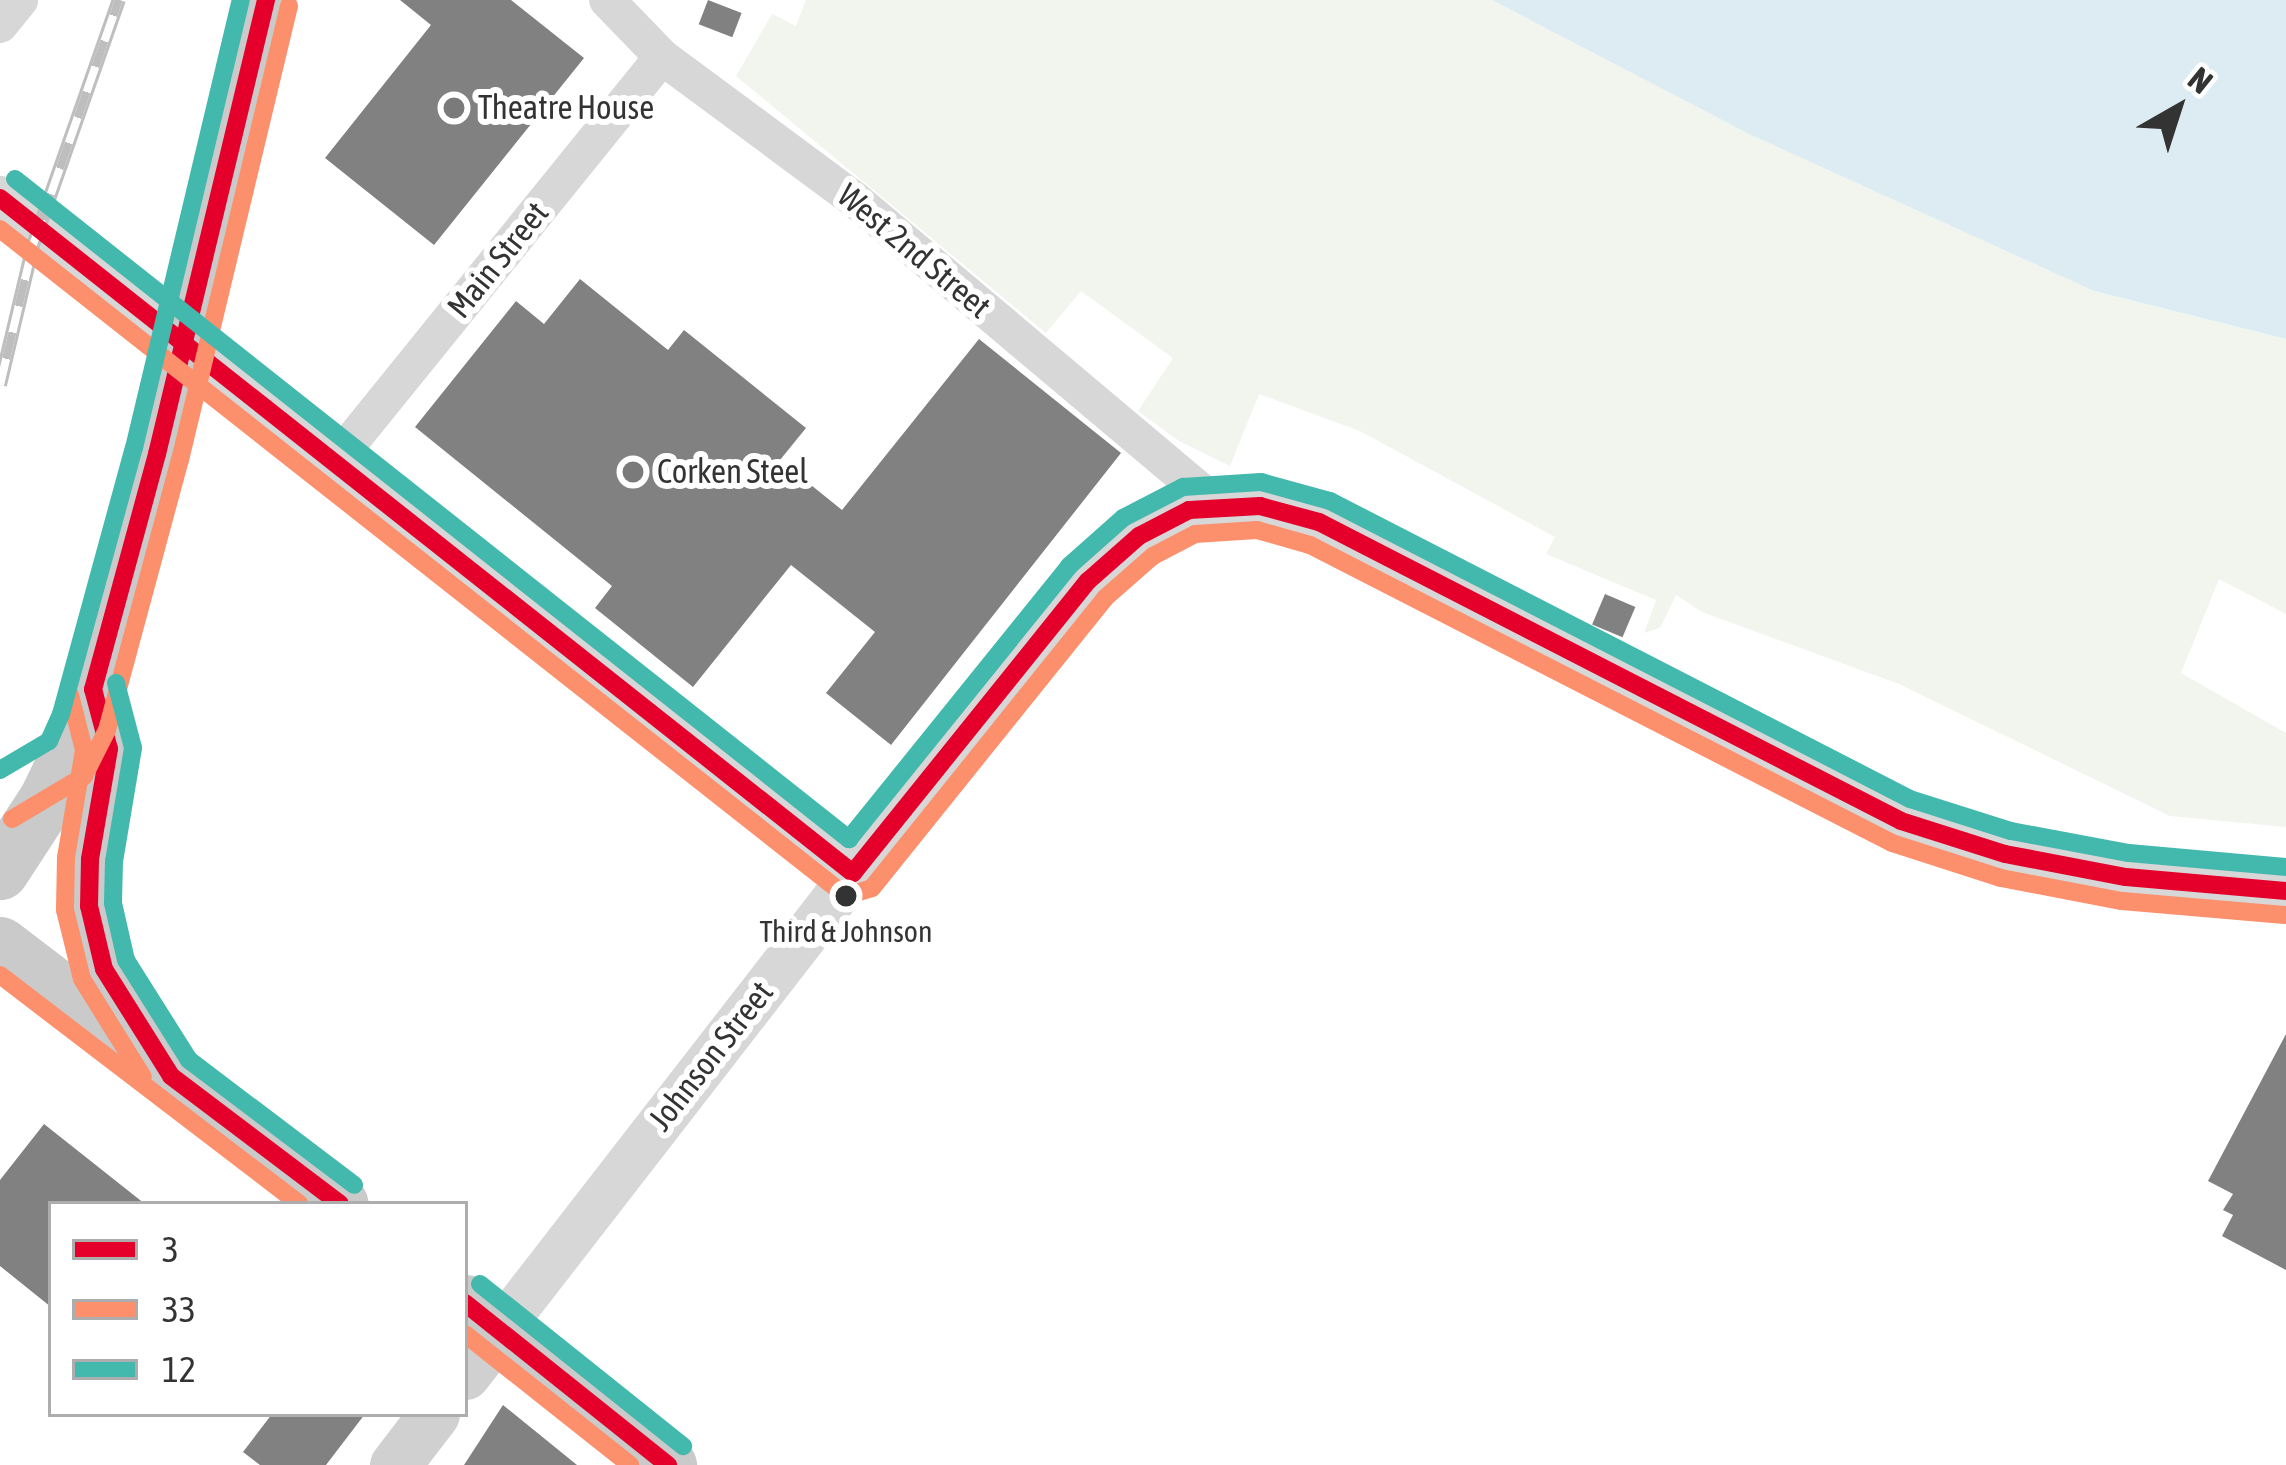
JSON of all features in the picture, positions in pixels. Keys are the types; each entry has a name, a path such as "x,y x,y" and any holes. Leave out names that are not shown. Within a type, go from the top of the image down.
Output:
{"main road":[{"path":"0,871 68,758 94,689 158,454 266,0"},
{"path":"94,689 109,749 90,859 89,906 104,969 170,1076"},
{"path":"0,798 68,758"},
{"path":"0,945 336,1201"},
{"path":"476,1335 668,1465"},
{"path":"394,1465 432,1417"}],"street":[{"path":"0,25 20,0"},
{"name":"West 2nd Street","path":"608,0 662,57 854,199 1219,506"},
{"name":"Main Street","path":"333,464 662,57"},
{"path":"0,198 853,873"},
{"path":"1219,506 1260,506 1319,521 1900,821 2005,854 2126,877 2286,890"},
{"name":"Johnson Street","path":"476,1335 1088,581 1139,536 1189,510 1219,506"}],"shaded area":[{"path":"806,0 1492,0 1749,134 2094,291 2286,339 2286,614 2219,579 2181,673 2286,733 2286,827 2170,816 1899,684 1702,612 1676,595 1660,628 1644,633 1656,600 1546,554 1555,537 1360,431 1259,394 1230,466 1179,441 1138,411 1173,358 1081,291 1046,333 736,76 772,14 796,26"},
{"path":"1492,0 2286,0 2286,339 2094,291 1749,134"}],"building":[{"name":"Theatre House","path":"400,0 511,0 584,58 434,245 325,158 431,25"},
{"path":"708,0 742,13 732,37 699,24"},
{"name":"Corken Steel","path":"580,279 668,350 684,330 806,428 780,460 842,510 979,339 1121,453 891,745 826,693 875,632 791,565 693,687 595,608 612,586 415,427 516,301 544,324"},
{"path":"1605,594 1635,607 1622,637 1592,624"},
{"path":"2286,1034 2286,1270 2222,1236 2233,1215 2223,1210 2233,1194 2208,1181"},
{"path":"44,1124 141,1201 48,1201 48,1305 0,1266 0,1180"},
{"path":"503,1405 577,1465 464,1465"},
{"path":"270,1417 363,1417 326,1465 260,1465 243,1452"}],"railway":[{"path":"0,385 33,245 119,0"}],"transit line":[{"name":"12","path":"0,770 49,741 61,714 134,448 241,0"},
{"name":"3","path":"266,0 157,454 93,689 109,749 90,859 89,906 104,969 171,1076 336,1201"},
{"name":"33","path":"12,819 84,776 107,730 180,460 289,6"},
{"name":"12","path":"15,179 849,839 1069,566 1123,518 1183,487 1261,482 1330,501 1910,799 2011,831 2129,853 2286,867"},
{"name":"3","path":"0,198 853,873"},
{"name":"33","path":"0,229 846,896 872,888 1105,598 1153,556 1195,534 1257,530 1310,545 1892,843 2001,878 2122,901 2284,915"},
{"name":"3","path":"853,873 1088,581 1139,536 1189,510 1260,506 1319,522 1901,821 2005,854 2126,877 2286,891"},
{"name":"12","path":"116,683 133,748 114,861 113,903 126,960 189,1060 354,1185"},
{"name":"33","path":"70,695 84,750 66,857 65,910 82,979 143,1077"},
{"name":"33","path":"0,975 296,1201"},
{"name":"12","path":"480,1284 683,1446"},
{"name":"3","path":"468,1305 668,1465"},
{"name":"33","path":"468,1336 630,1465"}],"place":[{"name":"Theatre House","path":"454,108"},
{"name":"Corken Steel","path":"633,472"},
{"name":"Third & Johnson","path":"846,896"}]}
